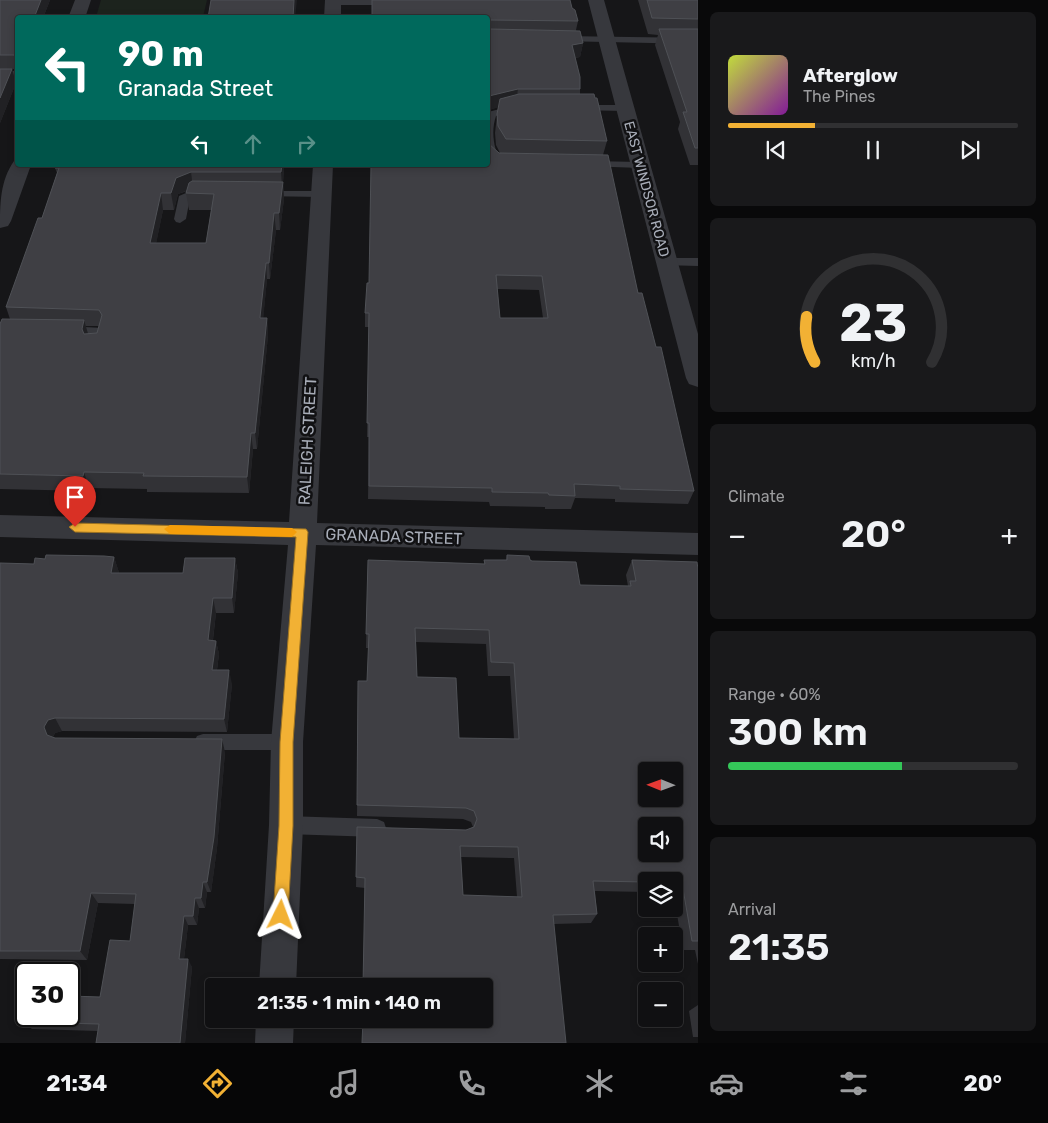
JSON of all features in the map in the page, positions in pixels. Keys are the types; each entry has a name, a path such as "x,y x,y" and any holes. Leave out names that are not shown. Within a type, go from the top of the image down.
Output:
{"street":[{"path":"77,15 82,0"},
{"name":"EAST WINDSOR ROAD","path":"596,0 698,378"},
{"path":"0,76 15,76"},
{"path":"2,210 20,167"},
{"name":"RALEIGH STREET","path":"277,978 286,826 287,742 302,532 323,167"},
{"name":"GRANADA STREET","path":"0,526 302,532 497,540 698,544"},
{"path":"274,1043 275,1028"}],"lane":[{"path":"332,6 400,2"},
{"path":"551,39 698,41"},
{"path":"490,118 491,114 516,108 525,108"},
{"path":"570,108 625,108"},
{"path":"490,141 492,156 496,162 511,163"},
{"path":"580,164 641,165"},
{"path":"180,219 185,196 193,193 221,193"},
{"path":"249,193 322,194"},
{"path":"667,262 698,262"},
{"path":"49,330 98,331 95,346"},
{"path":"190,742 287,742"},
{"path":"286,826 397,828"}],"shaded area":[{"path":"101,0 207,0 203,15 97,15"}],"building":[{"path":"0,0 41,0 35,15 15,15 15,57 14,55 0,55"},
{"path":"211,0 294,0 293,15 208,15"},
{"path":"372,0 570,0 578,21 490,20 490,15 372,15"},
{"path":"647,0 698,0 698,19 652,18"},
{"path":"490,29 580,31 583,43 572,45 580,77 580,89 518,89 490,96"},
{"path":"659,29 698,29 698,148 695,148 683,112 687,112"},
{"path":"0,69 12,69 0,98"},
{"path":"519,94 594,94 595,98 597,98 607,141 506,139 498,126 497,114 500,99"},
{"path":"490,145 499,153 608,155 638,293 642,293 656,347 661,347 694,491 620,489 620,486 574,484 575,496 549,495 548,493 492,492 492,488 369,486 369,423 367,423 369,313 365,313 367,283 369,283 371,167 490,167","holes":["496,275 542,276 548,318 500,318"]},
{"path":"282,167 281,172 191,172 176,178 171,193 161,193 150,243 206,243 214,194 186,193 189,183 192,181 283,182 279,213 274,213 269,263 266,263 260,318 267,318 255,433 251,433 247,477 143,476 144,473 84,472 83,476 0,474 0,324 2,319 84,320 82,329 84,334 97,333 102,315 99,310 6,307 38,218 42,218 59,168 55,168"},
{"path":"46,555 114,557 111,573 183,573 185,558 235,558 232,598 213,598 208,640 216,641 212,670 229,670 224,719 55,718 48,720 44,727 47,735 55,738 222,739 214,837 207,882 203,882 201,898 195,898 193,916 184,916 179,959 188,959 180,1043 96,1043 99,1024 80,1024 80,996 100,997 110,940 130,941 136,894 91,893 80,951 0,951 0,563 34,564 35,558 45,559"},
{"path":"507,555 529,556 532,561 576,562 580,585 631,586 630,581 636,581 632,560 697,562 698,941 692,941 683,889 683,872 638,872 638,882 593,881 597,914 553,915 566,1043 362,1043 363,1028 493,1028 493,978 363,978 365,878 356,877 357,827 466,830 474,827 477,819 474,811 466,808 357,805 358,681 367,681 369,634 366,634 368,560 485,564 484,560 507,560","holes":["415,628 489,630 491,662 514,663 519,739 459,738 456,678 417,677","460,846 518,847 522,897 463,895"]}],"slow traffic":[{"path":"170,529 292,532"}],"route":[{"path":"75,527 302,532 287,742 286,826 281,915"}]}
